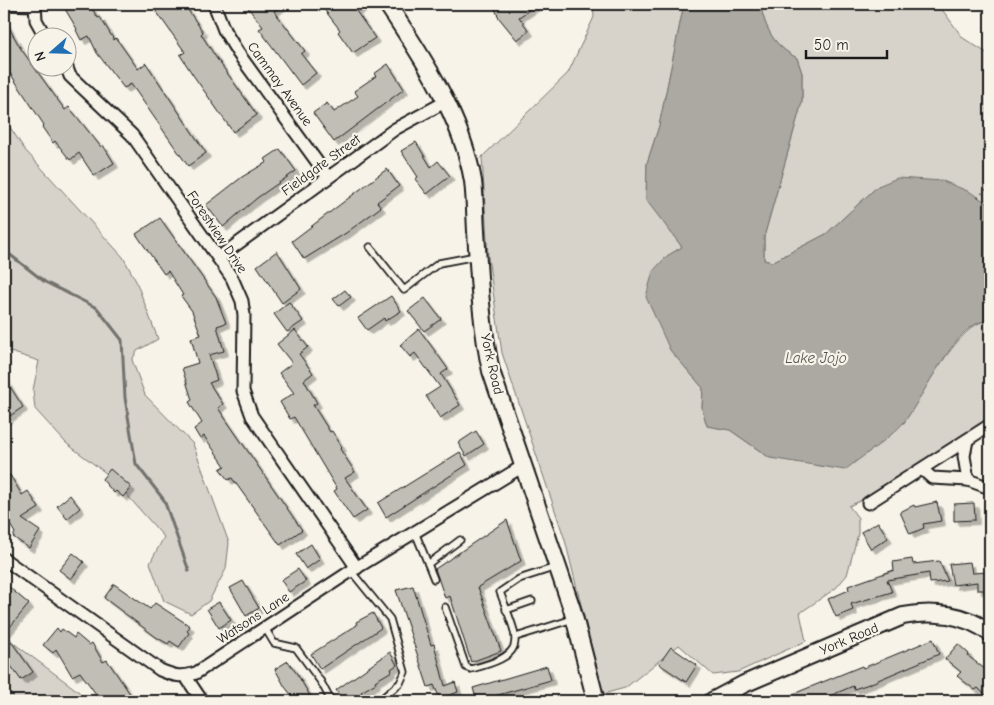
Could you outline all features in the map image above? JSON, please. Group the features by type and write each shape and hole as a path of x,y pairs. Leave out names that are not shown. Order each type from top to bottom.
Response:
{"street":[{"path":"4,4 34,4 36,20 40,28"},
{"name":"Cammay Avenue","path":"214,4 224,30 238,53 328,178"},
{"name":"York Road","path":"387,4 414,44 456,122 468,158 473,182 484,338 497,389 575,619 596,701"},
{"name":"Forestview Drive","path":"72,78 132,135 232,278 242,301 244,321 243,391 252,416 354,570"},
{"name":"Fieldgate Street","path":"218,258 395,129 445,102"},
{"path":"868,503 990,425"},
{"path":"967,440 964,456 968,480"},
{"name":"Watsons Lane","path":"186,677 196,673 354,570 523,466"},
{"path":"922,469 932,478 968,480 990,488"},
{"path":"4,559 153,665 175,676 186,677 202,701"},
{"name":"York Road","path":"712,701 744,684 904,616 922,613 948,614 980,625 990,633"}],"lane":[{"path":"370,247 404,290 439,263 478,255"},
{"path":"415,532 434,579"},
{"path":"428,564 460,540"},
{"path":"445,607 466,667 471,669 505,659 515,647 516,638 500,592 519,579 558,567"},
{"path":"354,570 390,619 405,672 400,683 379,701"},
{"path":"506,610 532,601"},
{"path":"516,638 575,619"},
{"path":"265,628 274,643 296,648 321,682 331,701"}],"path":[{"path":"978,197 990,186"}],"shaded area":[{"path":"593,4 684,4 659,126 647,163 646,199 682,247 667,256 670,350 703,388 702,409 707,426 730,430 770,458 904,423 954,345 979,323 990,321 990,428 910,478 849,506 858,518 858,534 847,575 836,588 800,613 806,641 738,672 713,675 679,645 625,688 603,694 565,540 502,353 488,257 482,157 568,73 594,17"},
{"path":"760,4 938,4 963,38 990,55 990,208 878,186 826,234 772,262 764,260 764,237 802,102 802,73 797,58 782,48 772,36 765,22"},
{"path":"4,118 25,150 123,257 136,281 158,339 137,351 132,360 145,395 193,444 229,543 226,569 209,601 191,614 164,601 150,563 164,537 111,477 66,443 35,409 33,390 39,361 4,350"},
{"path":"4,636 78,691 85,701 4,701"}],"water":[{"name":"Lake Jojo","path":"684,4 760,4 765,22 772,36 782,48 797,58 802,73 802,102 764,237 764,260 772,262 826,234 878,186 897,178 943,181 970,192 990,205 990,321 978,323 966,331 942,361 912,411 899,428 845,470 770,458 730,430 707,426 702,409 703,388 670,350 646,297 653,271 667,256 682,247 646,200 647,163 659,126"}],"building":[{"path":"73,4 89,4 98,18 100,17 114,40 116,38 138,69 146,63 206,153 188,166 131,84 124,88 97,53 89,36 81,40 78,28 65,9"},
{"path":"168,4 184,4 203,32 201,34 215,56 257,115 233,132 180,55 185,52 156,11"},
{"path":"245,4 283,4 274,11 305,51 301,54 316,73 301,85 259,29 263,27"},
{"path":"320,4 366,4 356,11 375,38 353,53 338,32 340,30"},
{"path":"493,4 538,4 519,17 529,31 517,40 499,18"},
{"path":"4,19 28,59 28,78 42,78 65,110 69,107 101,147 103,145 114,163 94,176 79,153 70,160 55,141 53,143 42,127 44,125 4,64"},
{"path":"388,64 404,89 334,142 313,113 327,103 334,112 358,96 354,91 376,76 374,74"},
{"path":"416,142 431,167 438,161 450,176 427,194 415,179 418,177 401,151"},
{"path":"280,149 296,171 257,198 223,227 206,205 242,177 267,162 265,159"},
{"path":"387,169 399,186 377,202 381,207 346,233 304,259 292,241"},
{"path":"160,218 216,297 226,323 217,326 224,351 209,355 217,380 209,383 223,404 218,408 302,530 280,545 232,478 228,480 220,469 225,466 204,436 200,439 194,429 202,423 189,402 192,400 182,368 198,363 191,338 201,335 192,311 181,296 183,295 168,271 164,274 136,234"},
{"path":"277,251 301,289 282,303 257,266"},
{"path":"345,290 351,297 339,306 333,299"},
{"path":"391,296 401,311 385,321 384,318 367,330 358,318"},
{"path":"425,298 441,319 424,331 408,311"},
{"path":"289,302 303,321 287,332 274,314"},
{"path":"419,329 448,369 441,374 460,405 440,418 426,396 440,387 415,353 410,357 400,345"},
{"path":"295,330 308,347 299,354 313,373 304,380 317,403 313,405 330,432 332,431 342,447 340,449 355,472 345,478 367,510 353,519 334,491 337,489 294,417 290,419 280,402 294,393 279,373 292,363 277,344"},
{"path":"4,377 23,407 4,420"},
{"path":"476,431 484,444 466,456 458,443"},
{"path":"460,452 467,465 386,517 378,503"},
{"path":"110,469 131,487 123,497 116,491 114,493 102,479"},
{"path":"10,475 22,495 28,491 39,508 22,519 40,531 29,548 13,537 15,533 4,515 4,478"},
{"path":"70,495 80,508 67,519 57,506"},
{"path":"937,502 941,521 923,524 924,528 910,534 900,512 914,505 915,507"},
{"path":"974,503 975,520 954,521 954,504"},
{"path":"507,520 521,561 478,587 501,651 471,662 450,596 445,598 435,569"},
{"path":"878,522 888,538 871,549 861,532"},
{"path":"311,544 320,559 306,569 296,554"},
{"path":"73,553 84,562 71,579 59,570"},
{"path":"912,559 913,564 939,561 948,581 930,583 929,573 887,580 892,592 851,604 853,610 836,617 828,599 849,590 848,586 894,570 893,562"},
{"path":"970,562 972,573 990,572 990,590 977,590 977,582 953,585 949,564"},
{"path":"298,569 306,581 289,592 281,580"},
{"path":"243,581 259,608 246,616 230,588"},
{"path":"4,583 29,604 5,633 33,672 21,680 4,656"},
{"path":"114,584 150,609 155,603 190,626 187,631 189,633 179,647 170,641 168,644 156,637 104,598"},
{"path":"413,586 431,645 434,644 445,686 455,682 458,692 440,699 434,685 428,687 396,590"},
{"path":"219,602 231,620 219,628 207,609"},
{"path":"373,613 381,628 320,669 311,654 357,625 356,622"},
{"path":"57,628 60,632 62,629 74,638 76,634 89,645 92,643 103,662 107,660 135,701 101,701 80,672 72,676 56,649 53,653 43,645"},
{"path":"933,639 939,654 869,684 854,689 853,686 818,701 776,701 862,666 863,668"},
{"path":"958,644 969,654 968,656 990,673 990,699 978,688 975,690 957,676 961,672 945,659"},
{"path":"671,647 697,665 686,682 659,664"},
{"path":"390,652 397,665 391,669 392,671 375,681 376,683 361,692 362,694 350,701 343,701 336,690"},
{"path":"288,661 313,701 296,701 285,687 275,669"},
{"path":"547,666 551,680 477,701 473,688"}],"waterway":[{"path":"4,250 45,282 97,308 122,340 125,398 136,464 164,500 189,571"}]}
